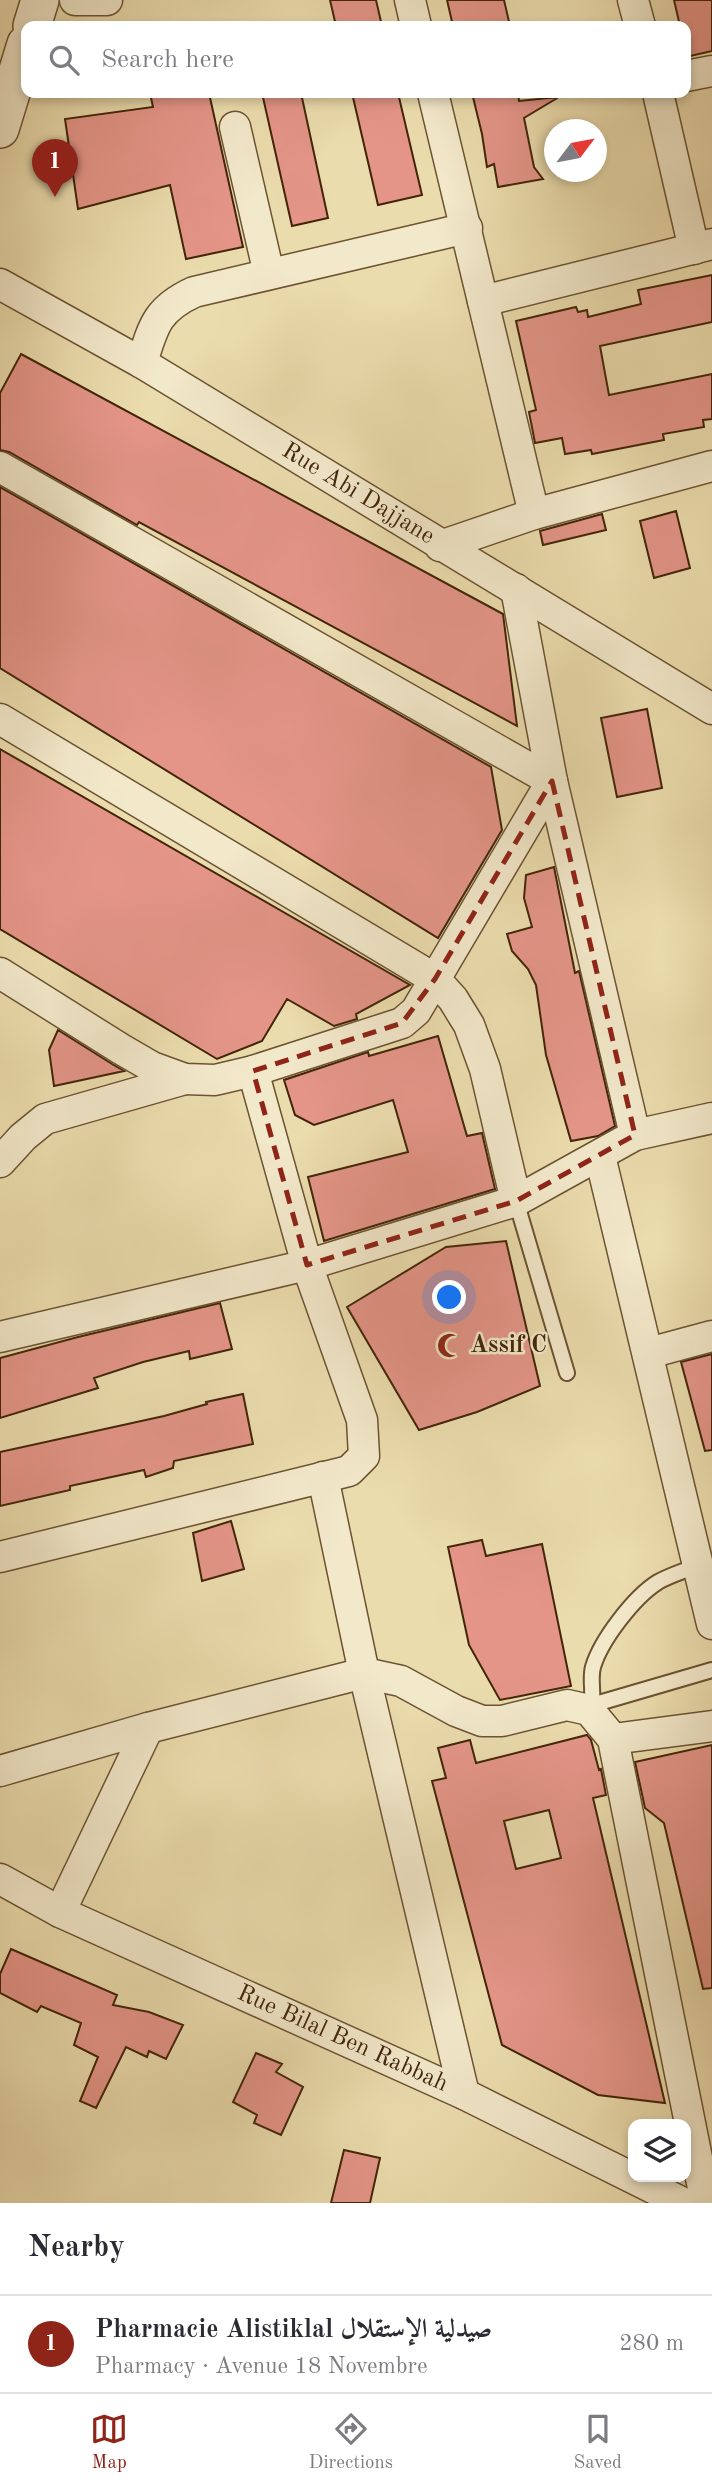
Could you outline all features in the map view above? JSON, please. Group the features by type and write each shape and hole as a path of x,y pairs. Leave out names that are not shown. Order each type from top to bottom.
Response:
{"street":[{"path":"34,21 40,0"},
{"path":"75,0 107,0"},
{"path":"410,0 415,21"},
{"path":"633,0 639,21"},
{"path":"0,130 21,61"},
{"path":"691,75 712,71"},
{"path":"433,98 467,228 534,514"},
{"path":"483,300 703,246 659,98"},
{"path":"235,127 269,274"},
{"path":"142,363 153,326 165,310 194,292 467,228"},
{"name":"Rue Abi Dajjane","path":"0,284 142,363 712,709"},
{"path":"440,546 534,514 712,466"},
{"path":"0,467 552,781"},
{"path":"516,589 552,781 635,1135"},
{"path":"0,719 148,810 435,979 453,999 469,1025 485,1069 516,1201"},
{"path":"0,1162 23,1136 45,1119 185,1079 215,1080 253,1072 402,1023 416,1011 552,781"},
{"path":"0,973 152,1067 185,1079"},
{"path":"0,1557 349,1471 364,1456 362,1420 307,1265 253,1072"},
{"path":"0,1337 307,1265 516,1201 635,1135 712,1118"},
{"path":"600,1156 712,1624"},
{"path":"649,1353 712,1336"},
{"path":"323,1477 365,1673 464,2094"},
{"path":"0,1771 148,1728 365,1673 401,1681 456,1711 482,1721 502,1721 567,1705 591,1707 613,1739 706,2203"},
{"path":"613,1739 712,1727"},
{"path":"60,1912 148,1728"},
{"name":"Rue Bilal Ben Rabbah","path":"0,1878 60,1912 464,2094 683,2203"}],"lane":[{"path":"516,1201 567,1373"},
{"path":"698,1565 657,1583 632,1605 608,1636 592,1668 591,1707 712,1670"}],"highlighted area":[{"path":"552,781 635,1135 516,1201 307,1265 253,1071 402,1023 435,979"}],"building":[{"path":"330,0 376,0 381,21 335,21"},
{"path":"447,0 504,0 509,21 452,21"},
{"path":"674,0 712,0 712,51 691,56 691,21 679,21"},
{"path":"151,98 210,98 243,247 186,259 170,185 78,209 65,119 153,107"},
{"path":"263,98 302,98 328,218 292,226"},
{"path":"353,98 399,98 422,195 378,205"},
{"path":"473,98 519,98 519,101 557,98 524,118 534,167 543,179 498,187 494,164 487,167"},
{"path":"712,275 712,322 600,346 609,395 712,374 712,419 703,420 704,427 663,434 664,440 592,454 591,450 565,454 562,438 535,443 529,412 536,410 516,321 576,307 578,312 587,310 588,317 641,304 638,290"},
{"path":"21,354 503,614 517,726 139,522 137,525 9,452 0,450 0,393"},
{"path":"0,487 491,767 502,830 438,938 0,668"},
{"path":"676,511 690,568 654,578 640,521"},
{"path":"602,514 606,530 543,545 540,531"},
{"path":"647,709 662,788 617,797 601,718"},
{"path":"0,749 410,985 356,1014 357,1019 334,1026 287,999 262,1041 217,1059 0,929"},
{"path":"554,867 575,973 579,971 615,1126 598,1136 571,1141 546,1055 536,985 528,969 512,951 507,934 532,927 524,898 526,875"},
{"path":"58,1030 124,1071 54,1086 49,1050"},
{"path":"438,1036 467,1136 482,1133 495,1189 324,1241 308,1177 408,1152 393,1100 314,1125 295,1115 284,1080 368,1052 369,1056"},
{"name":"Assif C","path":"506,1241 540,1386 477,1412 419,1430 347,1307 446,1247"},
{"path":"220,1303 232,1349 190,1359 189,1351 143,1362 94,1378 98,1388 0,1418 0,1358"},
{"path":"712,1354 712,1450 705,1451 681,1362"},
{"path":"243,1394 253,1444 174,1461 173,1468 146,1477 144,1470 70,1486 70,1490 0,1506 0,1452 164,1416 207,1404 206,1402"},
{"path":"231,1521 244,1569 202,1581 193,1533"},
{"path":"482,1540 486,1556 542,1544 571,1686 500,1700 469,1645 448,1547"},
{"path":"587,1735 591,1740 606,1795 593,1798 665,2103 598,2095 502,2045 432,1781 446,1778 438,1748 470,1740 476,1763","holes":["549,1810 561,1858 516,1869 504,1821"]},
{"path":"712,1745 712,1988 703,1989 664,1823 645,1808 635,1762"},
{"path":"11,1949 117,1995 113,2005 149,2012 183,2025 166,2059 149,2051 147,2057 126,2047 96,2108 80,2101 98,2057 74,2045 81,2023 41,2006 37,2012 0,1993 0,1974"},
{"path":"256,2053 282,2064 276,2072 303,2087 281,2135 254,2123 257,2115 233,2102"},
{"path":"344,2150 380,2158 370,2203 331,2203"}],"place":[{"name":"Pharmacie Alistiklal صيدلية الإستقلال","path":"55,197"},
{"name":"Assif C","path":"450,1346"}]}
